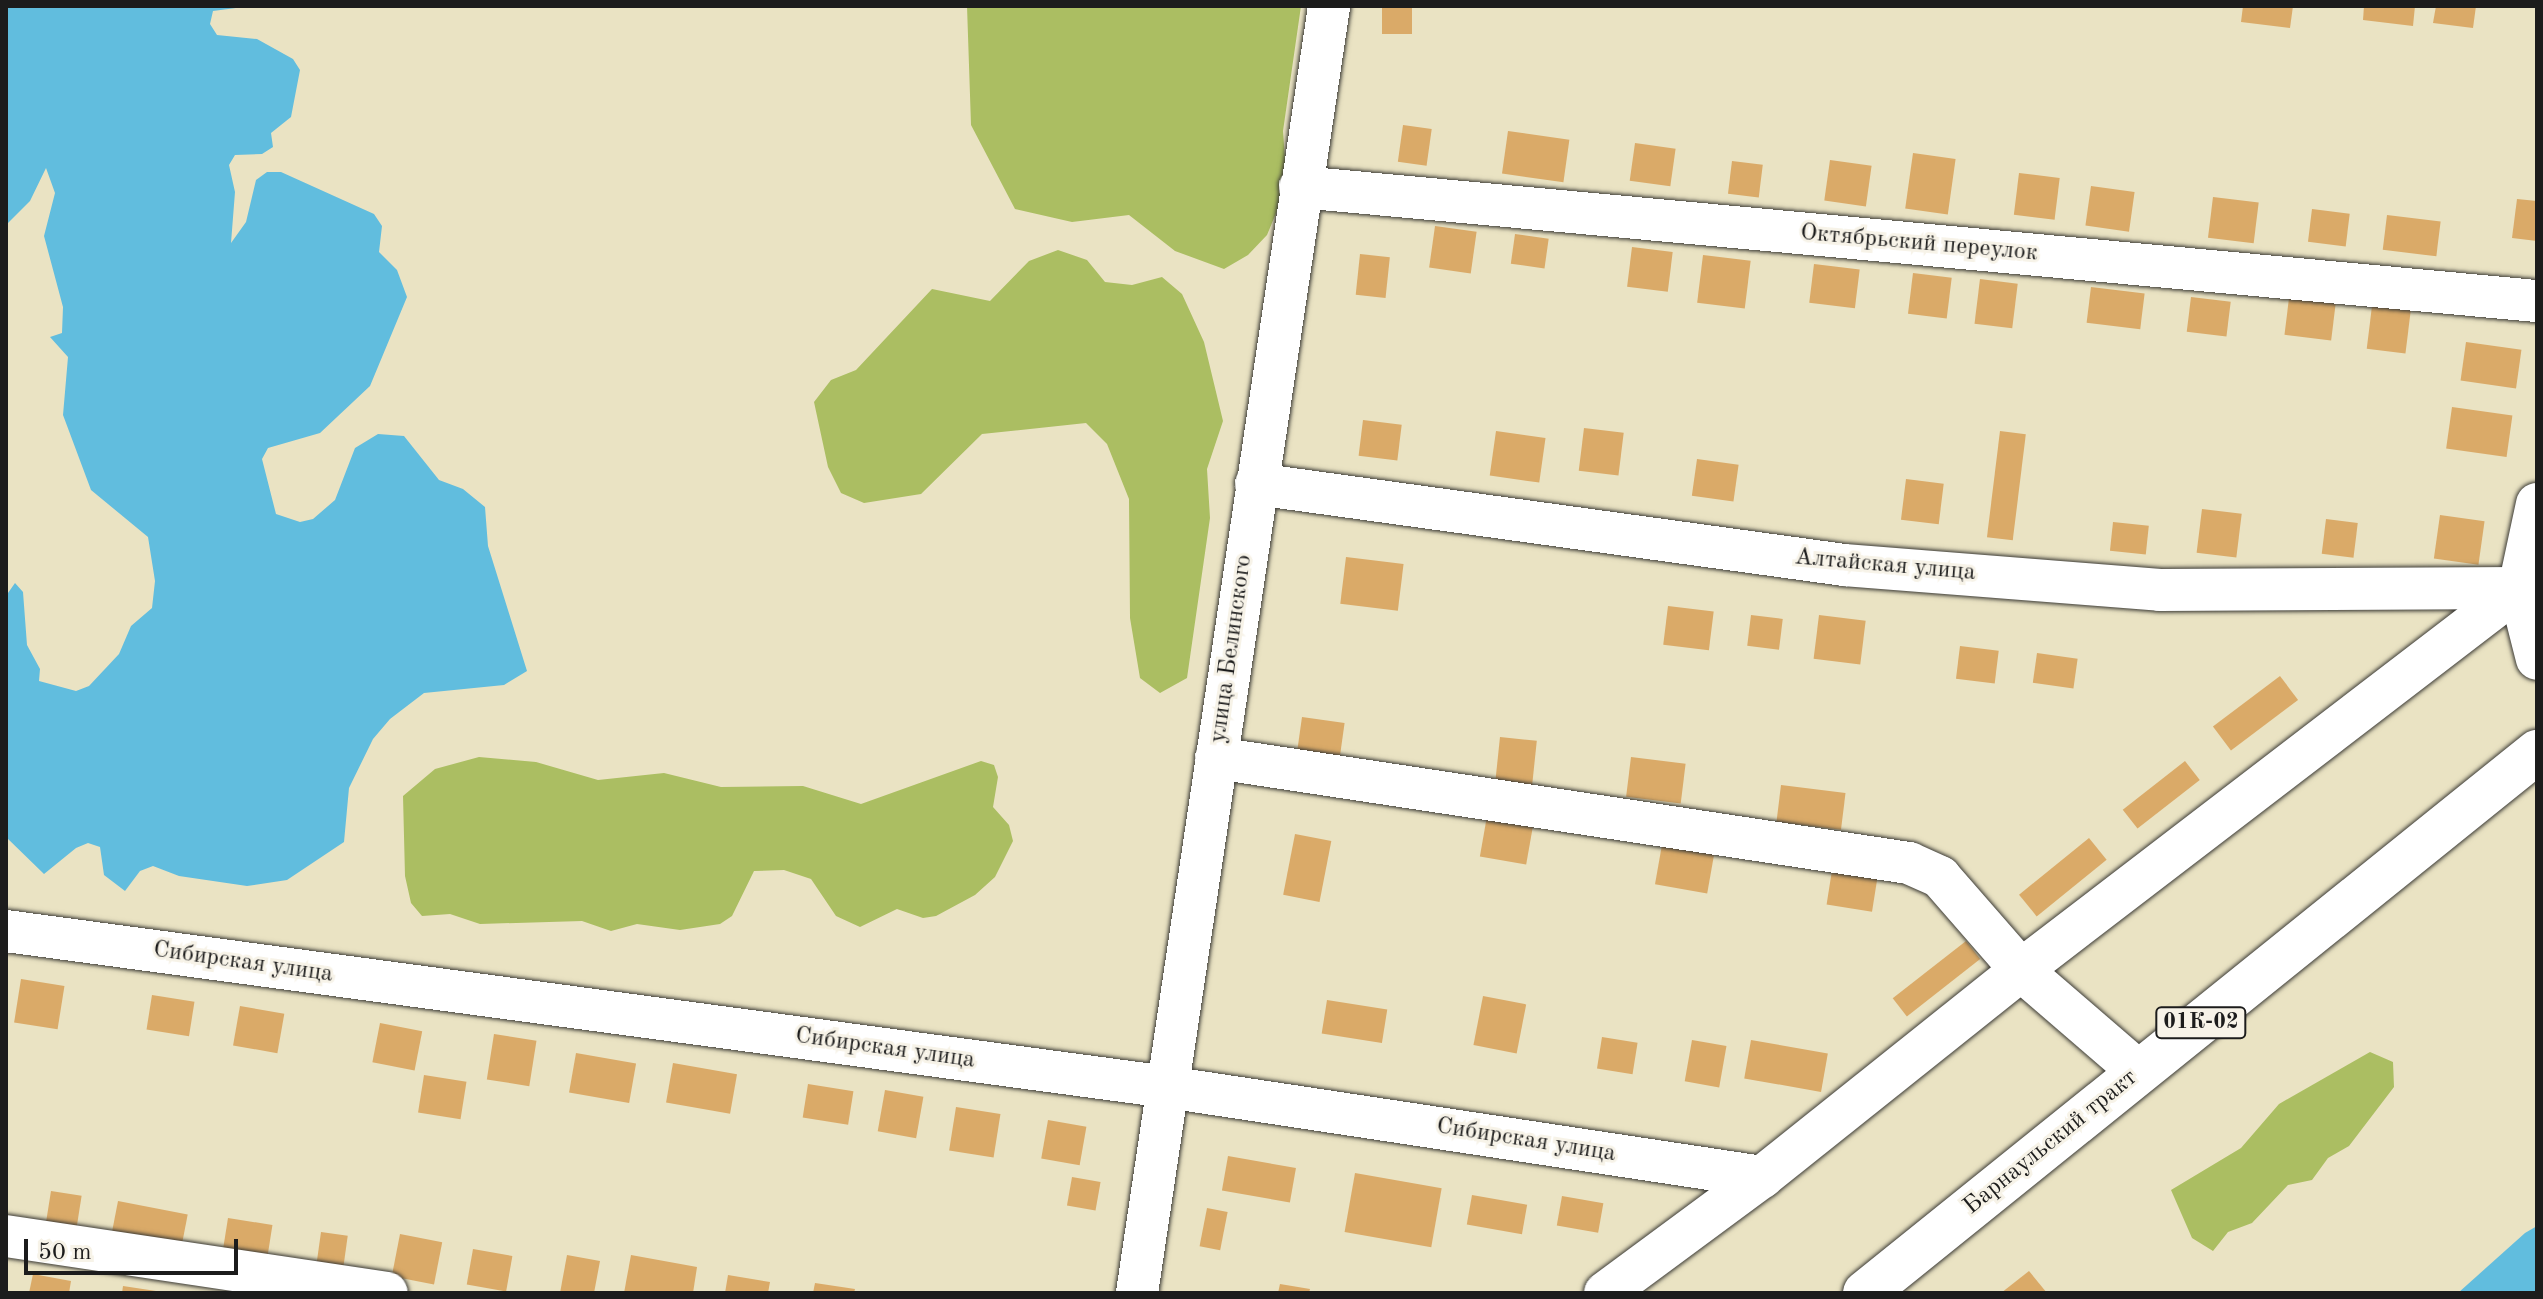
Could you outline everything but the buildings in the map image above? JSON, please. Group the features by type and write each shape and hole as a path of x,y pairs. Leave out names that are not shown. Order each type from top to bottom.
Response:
{"main road":[{"name":"Барнаульский тракт","path":"1865,1293 2537,752"}],"street":[{"name":"улица Белинского","path":"1137,1293 1329,6"},
{"name":"Октябрьский переулок","path":"1300,187 2537,301"},
{"name":"Алтайская улица","path":"1256,484 1859,566 2160,590 2528,582"},
{"path":"2537,504 2528,582 2537,659"},
{"path":"1605,1293 1762,1177 2021,970 2528,582"},
{"path":"1216,758 1909,863 1940,877 2021,970 2139,1072"},
{"name":"Сибирская улица","path":"6,931 1167,1087 1762,1177"},
{"path":"6,1236 387,1293"}],"green space":[{"path":"967,6 1301,6 1283,131 1287,187 1267,235 1248,255 1224,269 1175,251 1129,215 1072,222 1015,209 971,125"},
{"path":"1058,250 1087,260 1105,282 1132,285 1162,277 1182,294 1204,342 1223,421 1207,469 1210,518 1187,678 1160,693 1140,678 1130,618 1129,499 1107,444 1086,423 982,434 921,494 864,503 841,493 828,467 814,402 831,380 856,370 932,289 990,301 1029,261"},
{"path":"479,757 536,762 598,780 664,773 721,787 803,786 861,804 981,761 994,765 998,777 993,807 1009,825 1013,841 995,877 975,895 936,916 923,918 897,909 860,927 836,916 811,879 784,870 754,871 732,916 720,924 680,930 637,924 611,931 582,921 480,924 450,914 422,916 411,903 405,876 403,796 435,769"},
{"path":"2370,1052 2393,1062 2394,1087 2349,1146 2328,1158 2312,1180 2288,1185 2252,1223 2228,1232 2213,1251 2192,1238 2171,1190 2241,1148 2279,1104"}],"water":[{"path":"6,6 251,6 213,11 210,24 217,35 257,39 293,59 300,70 291,117 271,133 273,147 262,154 235,155 229,165 235,192 231,243 246,222 256,180 267,172 281,172 374,214 382,226 379,252 397,270 407,297 370,386 320,433 268,448 262,459 276,514 300,522 313,519 335,500 355,448 378,434 404,436 439,480 463,489 485,507 488,546 527,671 504,685 424,693 390,719 373,739 349,788 344,842 287,880 247,886 179,876 153,866 140,871 125,891 104,875 100,847 88,843 76,848 44,874 6,837 8,593 15,583 23,592 27,645 40,669 39,681 76,691 89,686 119,654 131,626 152,608 155,581 148,537 91,490 63,415 68,357 50,337 62,333 63,307 44,236 55,193 46,168 30,201 6,225"},
{"path":"2537,1226 2537,1293 2458,1293 2525,1233"}]}
